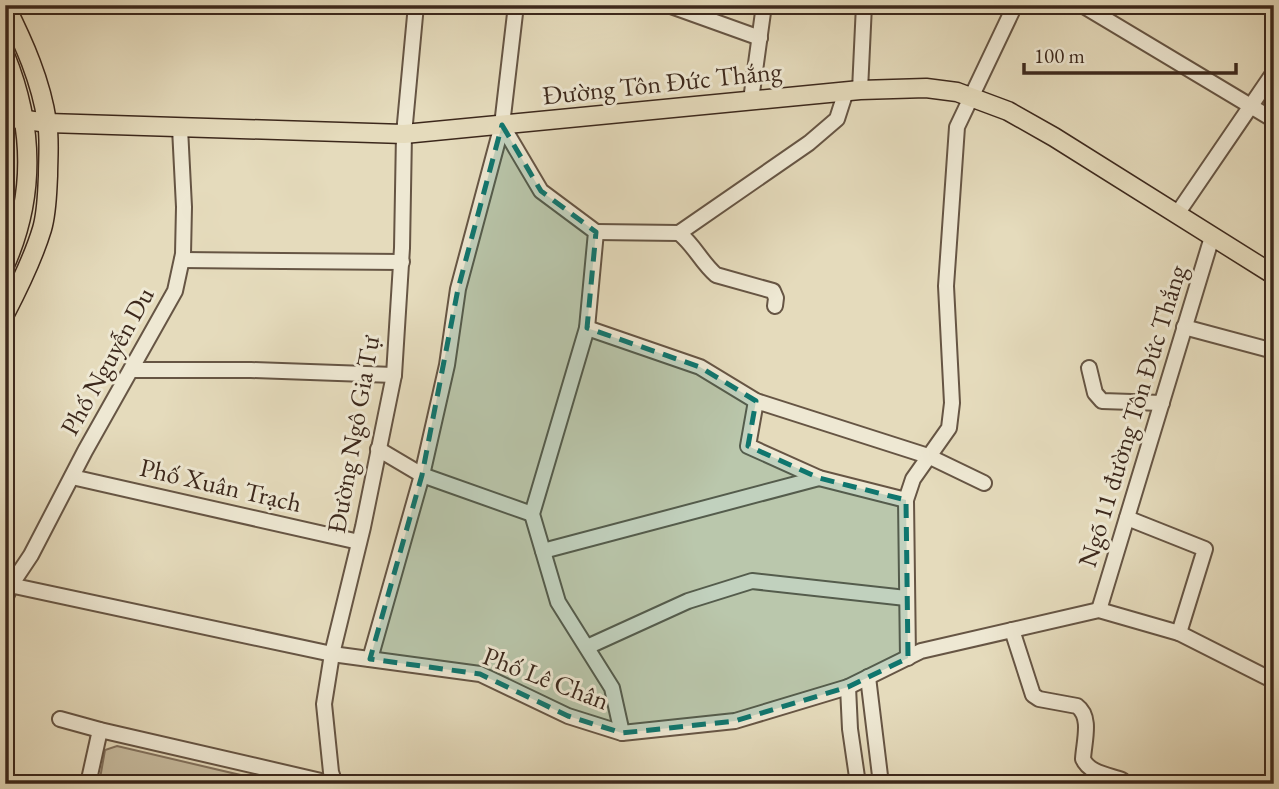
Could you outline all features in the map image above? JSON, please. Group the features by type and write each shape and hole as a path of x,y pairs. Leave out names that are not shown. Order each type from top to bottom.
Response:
{"main road":[{"path":"5,5 31,63 48,123 46,213 31,260 5,314"},
{"path":"5,55 25,120 28,169 22,221 5,265"},
{"name":"Đường Tôn Đức Thắng","path":"5,117 48,123 404,134 853,91 926,88 957,92 1007,111 1054,137 1274,275"}],"street":[{"name":"Đường Ngô Gia Tự","path":"334,784 324,704 332,654 394,375 402,262 404,134 416,5"},
{"path":"370,659 422,475 447,365 458,289 502,125 516,5"},
{"path":"668,5 760,38"},
{"path":"751,100 764,5"},
{"path":"502,125 541,191 596,232 679,233 818,135 837,118 853,91 864,5"},
{"path":"908,658 906,500 913,480 949,428 952,403 946,286 957,127 1015,5"},
{"path":"1082,5 1274,120"},
{"path":"1177,214 1274,72"},
{"name":"Phố Nguyễn Du","path":"5,599 8,584 31,555 175,291 182,260 184,207 180,128"},
{"path":"596,232 587,328 532,514 558,602 612,688 622,733"},
{"path":"679,233 692,244 716,275 773,291 775,306"},
{"name":"Ngõ 11 đường Tôn Đức Thắng","path":"1099,610 1212,237"},
{"path":"182,260 402,262"},
{"path":"1184,327 1274,351"},
{"path":"587,328 700,367 757,401 928,456 984,483"},
{"path":"1089,368 1095,393 1102,401 1162,403"},
{"path":"131,370 251,370 394,375"},
{"path":"757,401 748,446 819,478 906,500"},
{"path":"378,449 422,475 532,514"},
{"name":"Phố Xuân Trạch","path":"72,477 359,542"},
{"path":"543,551 819,478"},
{"path":"1127,518 1205,549 1180,633"},
{"path":"587,647 688,601 752,581 906,598"},
{"name":"Phố Lê Chân","path":"8,584 332,654 480,674 568,716 622,733 735,722 848,687 921,651 1099,610"},
{"path":"1099,610 1180,633 1274,681"},
{"path":"1012,630 1033,695 1039,699 1081,709 1086,719 1083,759 1085,764 1122,780"},
{"path":"868,677 881,784"},
{"path":"848,687 850,729 858,784"},
{"path":"60,719 334,784"},
{"path":"88,784 100,730"}],"highlighted area":[{"path":"502,125 541,191 596,232 587,328 700,367 756,401 748,446 819,478 906,500 908,658 848,687 735,721 622,733 568,716 480,674 370,659 422,475 458,289"}],"shaded area":[{"path":"117,746 279,784 99,784 105,750"}]}
